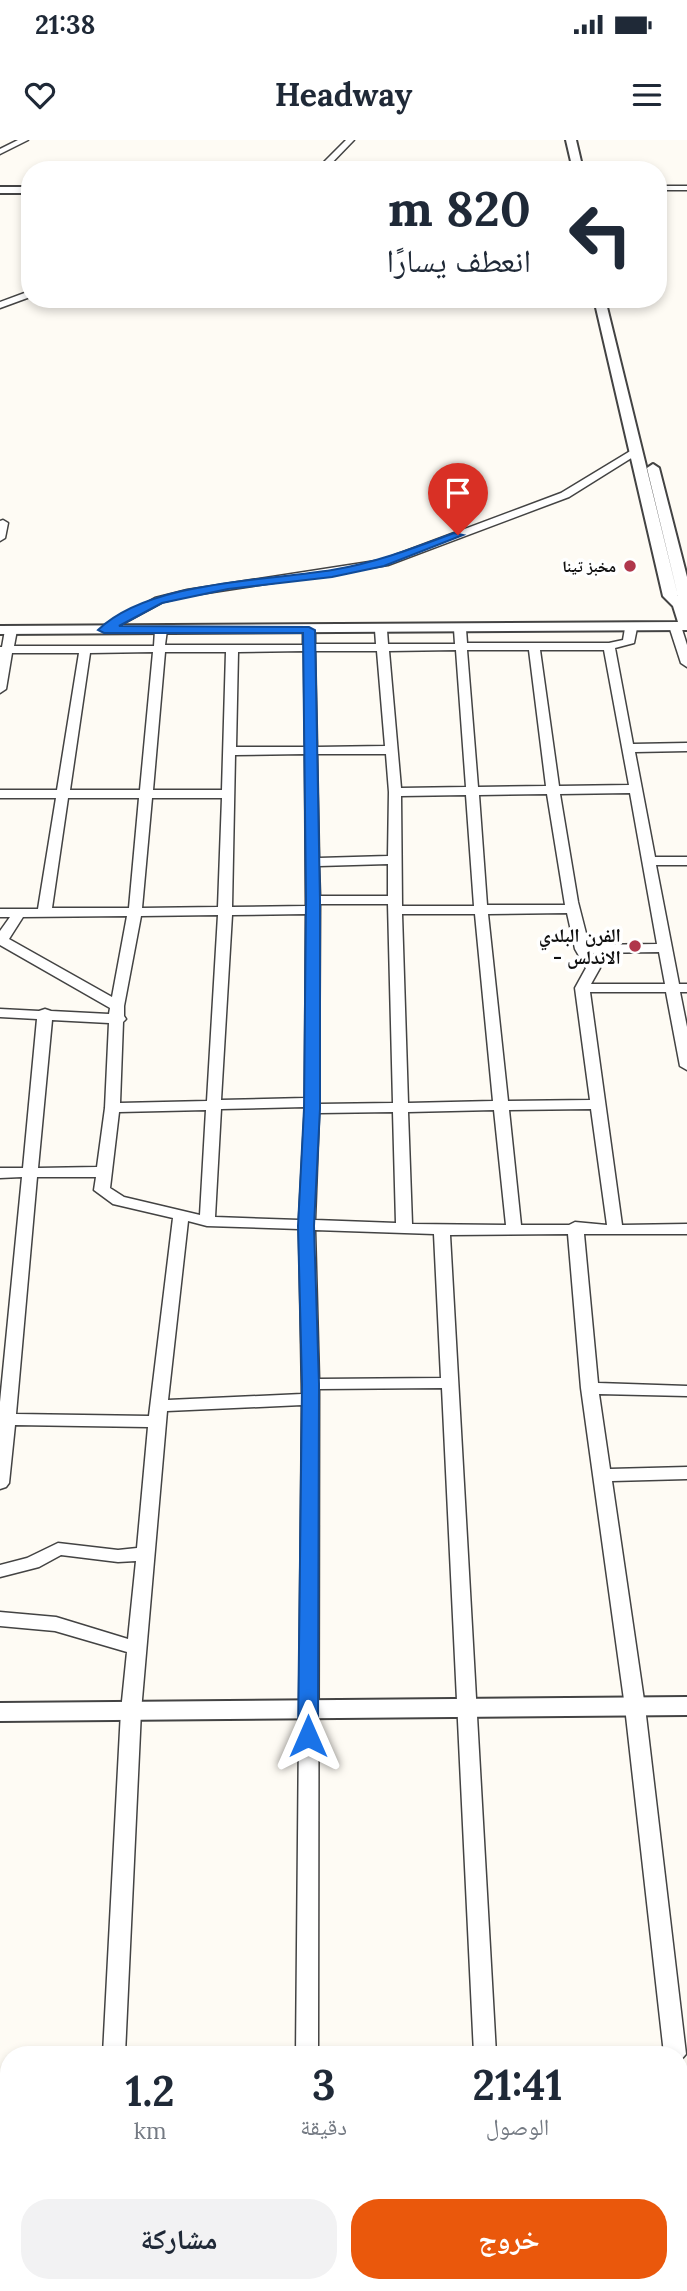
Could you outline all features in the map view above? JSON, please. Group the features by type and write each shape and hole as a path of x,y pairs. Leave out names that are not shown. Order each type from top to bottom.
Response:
{"street":[{"path":"0,152 24,140"},
{"path":"329,161 350,140"},
{"path":"561,140 566,161"},
{"path":"571,140 576,161"},
{"path":"667,188 687,188"},
{"path":"0,190 21,190"},
{"path":"0,295 15,299"},
{"path":"0,305 21,297"},
{"path":"600,308 670,596 678,605 687,663"},
{"path":"612,308 685,596 678,605"},
{"path":"104,630 159,600 187,593 384,563 565,495 636,452"},
{"path":"0,538 3,523"},
{"path":"0,689 6,630 380,630 682,626"},
{"path":"3,650 608,646 628,643 631,628"},
{"path":"460,629 481,910 514,1229"},
{"path":"161,630 135,912 118,1012 112,1108 102,1190 106,1195 181,1217 207,1221 442,1230 575,1227 687,1229"},
{"path":"307,2046 310,1391 306,1226 311,1106 312,905 309,630"},
{"path":"380,630 395,792 404,1228"},
{"path":"534,646 553,791 573,909 582,949 593,968 582,988 615,1228"},
{"path":"608,646 651,861 664,948 680,988 687,1066"},
{"path":"44,914 85,650"},
{"path":"207,1221 225,912 232,650"},
{"path":"627,748 687,747"},
{"path":"231,751 390,750"},
{"path":"395,792 635,789"},
{"path":"0,794 228,794"},
{"path":"311,862 396,860"},
{"path":"651,861 687,861"},
{"path":"0,913 225,912 312,905 396,905 481,910 573,909"},
{"path":"19,913 1,941 118,1012"},
{"path":"582,949 664,948"},
{"path":"582,988 680,988"},
{"path":"0,1013 118,1012"},
{"path":"0,1483 3,1420 45,1013"},
{"path":"112,1108 402,1108 599,1104"},
{"path":"0,1173 105,1172"},
{"path":"114,2046 131,1711 158,1414 181,1217"},
{"path":"575,1227 590,1388 635,1707 674,2046"},
{"path":"442,1230 485,2046"},
{"path":"3,1420 158,1414 310,1391 448,1383"},
{"path":"590,1388 687,1391"},
{"path":"602,1475 687,1473"},
{"path":"0,1571 33,1563 58,1549 118,1556 145,1554"},
{"path":"0,1619 57,1624 138,1649"},
{"path":"0,1712 687,1706"}],"place":[{"name":"مخبز تينا","path":"630,566"},
{"name":"الفرن البلدي - الاندلس","path":"635,946"}],"route":[{"path":"308,1736 311,1384 306,1226 312,1109 313,900 309,630 104,630 159,600 228,586 332,573 384,563 458,535"}]}
